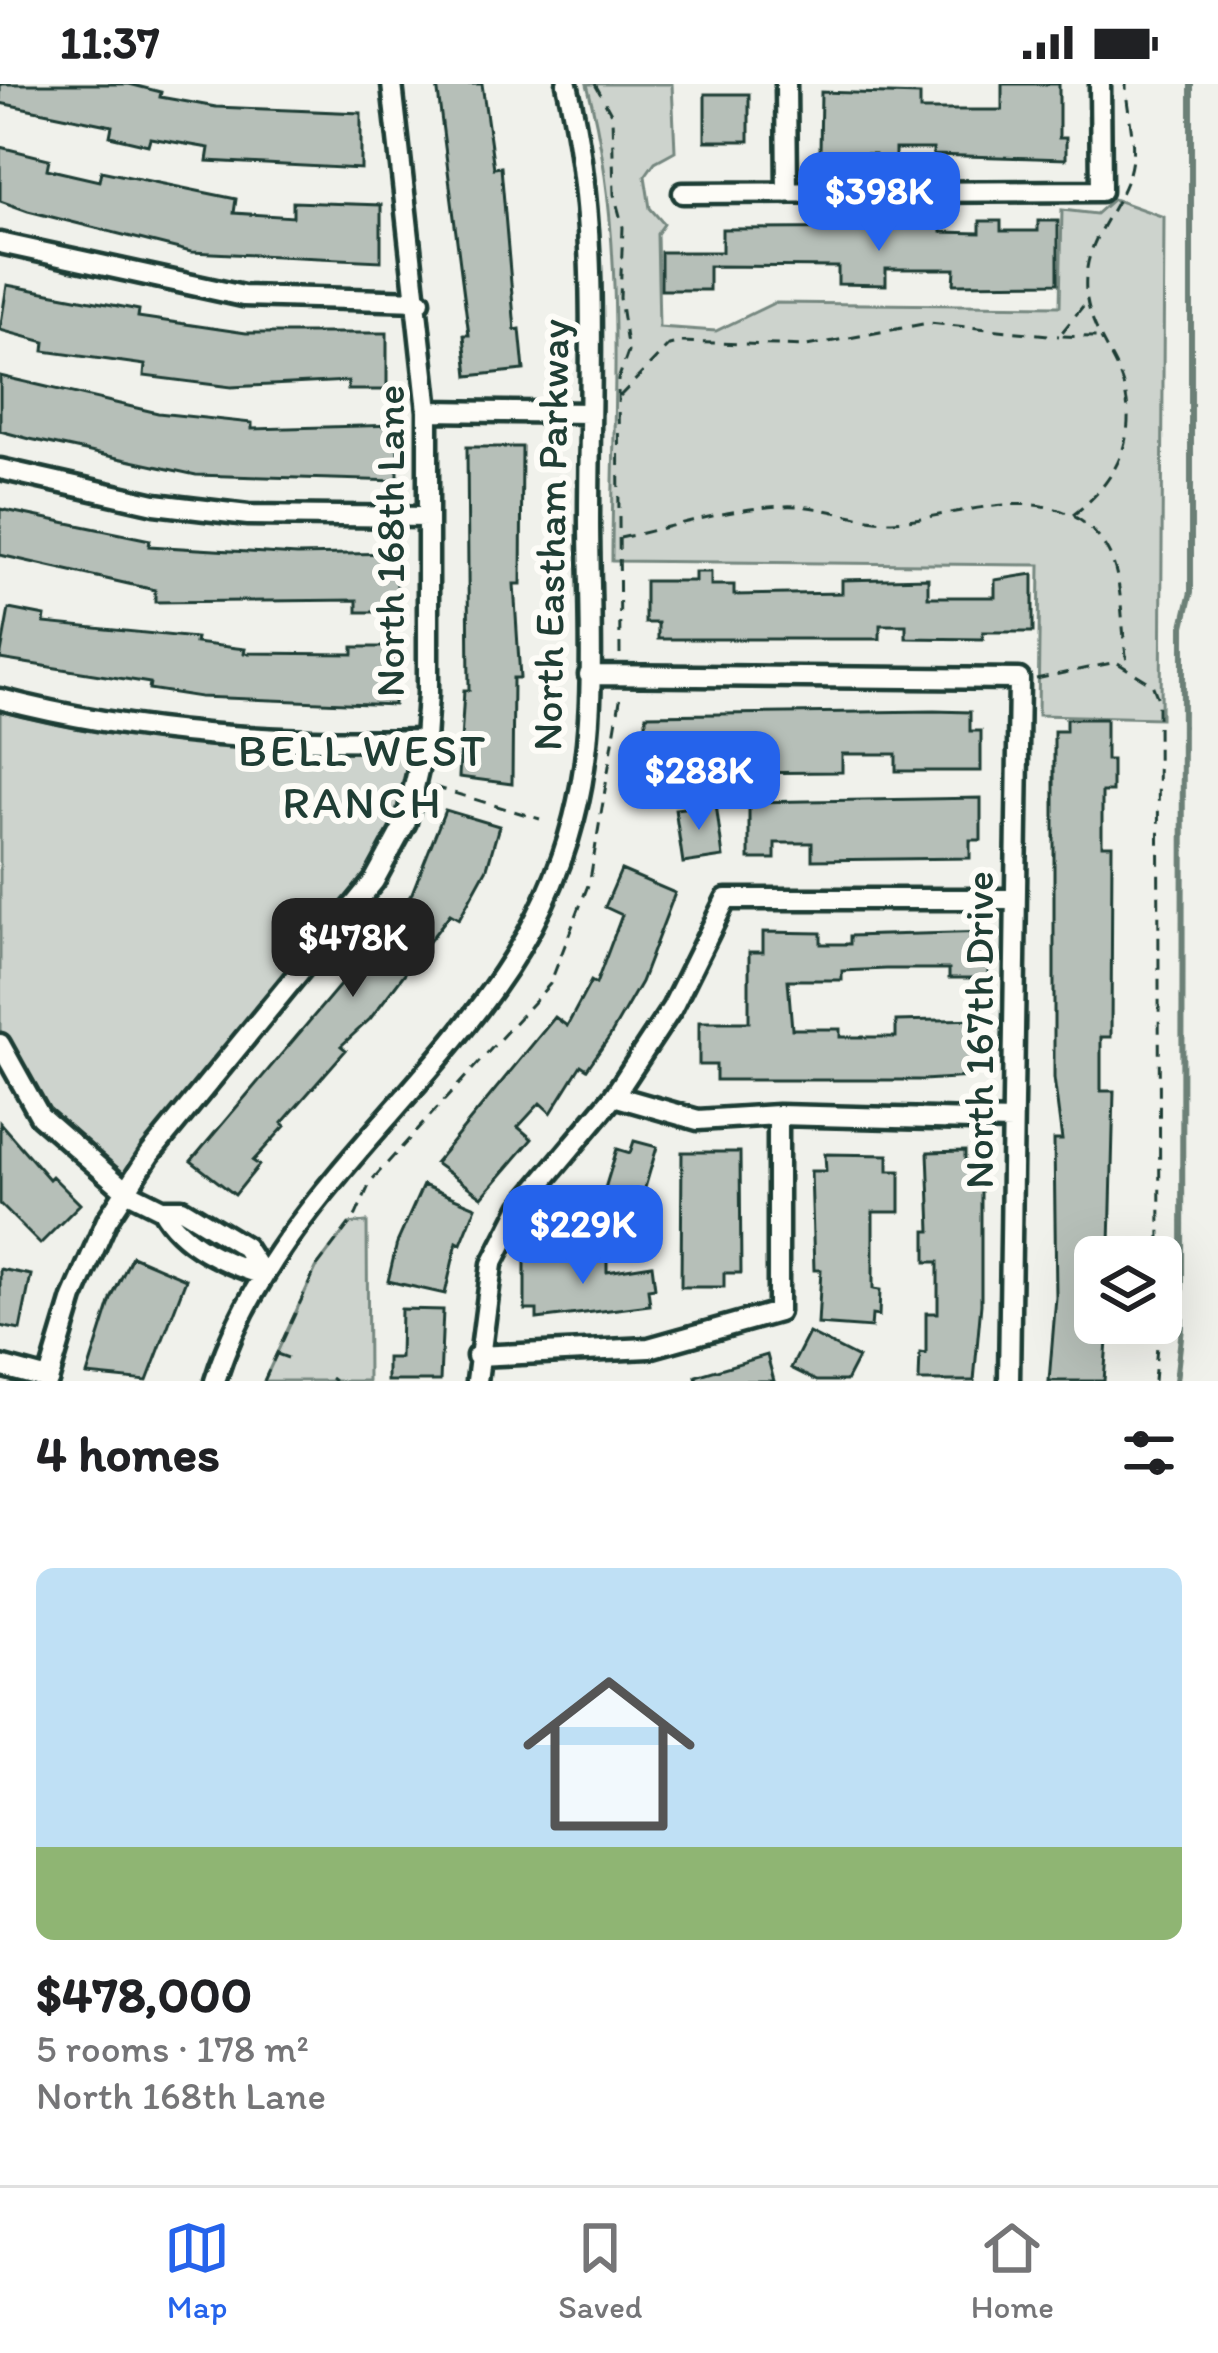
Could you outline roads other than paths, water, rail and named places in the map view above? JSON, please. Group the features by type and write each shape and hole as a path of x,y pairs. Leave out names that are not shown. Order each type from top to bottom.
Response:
{"street":[{"name":"North 168th Lane","path":"48,1380 73,1298 126,1191 205,1085 374,881 406,822 424,740 428,411 420,301 392,84"},
{"name":"North Eastham Parkway","path":"214,1381 263,1275 290,1235 464,1027 531,929 574,817 589,675 590,237 581,152 567,84"},
{"path":"787,84 787,193"},
{"path":"683,193 1101,191 1100,84"},
{"path":"0,243 243,296 420,301"},
{"path":"428,411 589,413"},
{"path":"0,469 155,504 248,515 428,518"},
{"name":"North 167th Drive","path":"589,675 1018,679 1009,1381"},
{"path":"0,699 142,730 265,741 424,740"},
{"path":"477,1381 492,1264 520,1208 614,1096 672,1008 726,899 1014,899"},
{"path":"0,1043 40,1116 126,1191 162,1209 174,1230 232,1265 263,1275"},
{"path":"614,1096 698,1120 778,1115 1012,1120"},
{"path":"477,1356 649,1348 778,1312 778,1115"},
{"path":"0,1366 48,1380"}],"waterway":[{"path":"1176,1381 1182,1328 1183,626 1191,592 1191,84"}],"district":[{"name":"BELL WEST RANCH","path":"363,776"}]}
